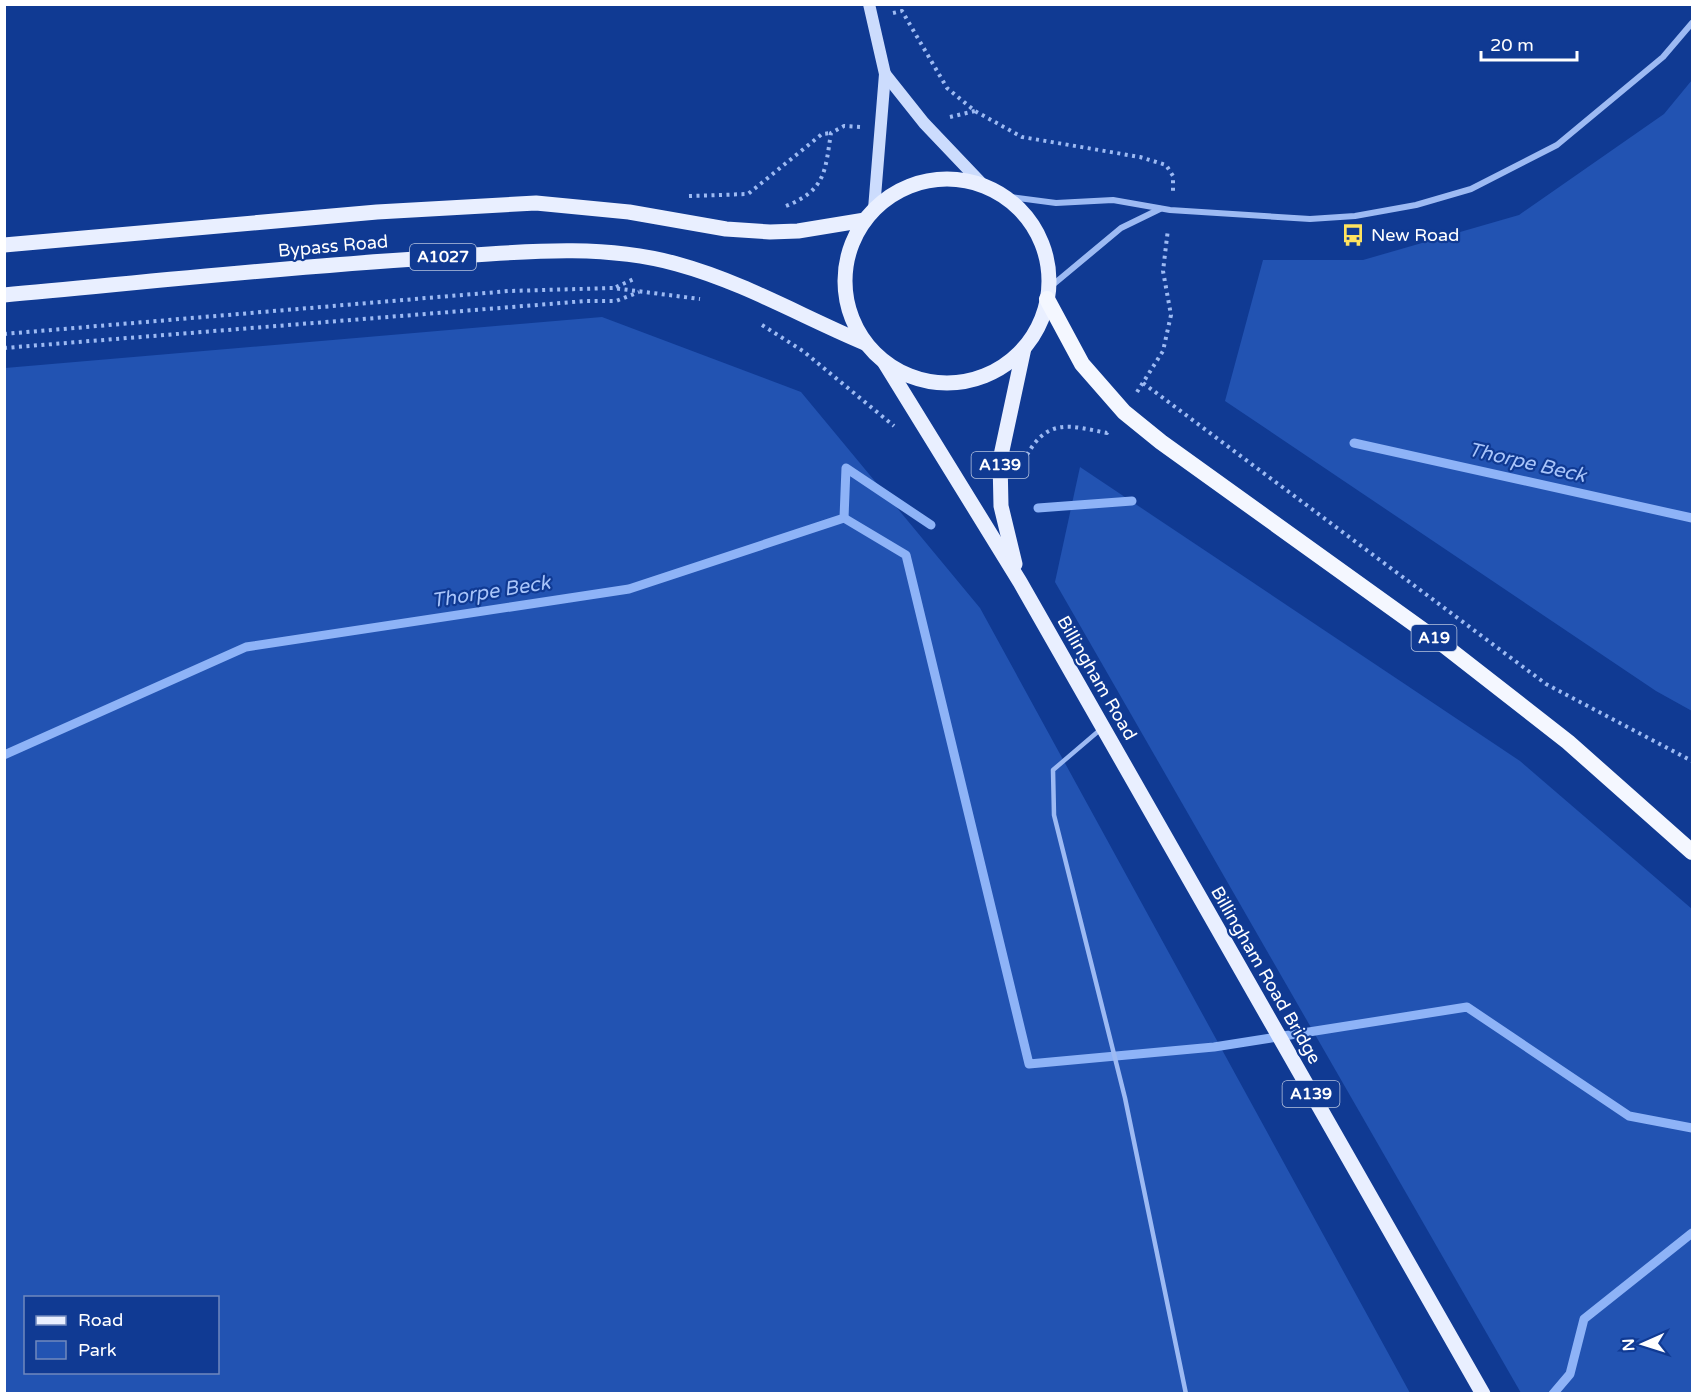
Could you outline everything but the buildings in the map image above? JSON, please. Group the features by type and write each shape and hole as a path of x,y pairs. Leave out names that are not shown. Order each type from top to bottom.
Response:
{"highway":[{"name":"A19","path":"1048,294 1082,364 1124,412 1161,442 1445,646 1568,742 1692,852"}],"main road":[{"path":"869,4 885,74 869,215"},
{"path":"885,74 924,123 983,185"},
{"path":"954,179 983,185 1003,196 1023,213 1038,236 1047,262 1048,294 1039,325 1024,348 1001,368 973,380 942,383 912,378 885,363 865,343 850,314 844,282 849,249 869,215 897,191 925,181 954,179"},
{"name":"Bypass Road","path":"4,246 377,212 536,203 684,220 726,229 779,232 798,231 869,215"},
{"name":"Bypass Road","path":"4,296 378,261 539,251 622,253 676,264 724,279 865,343"},
{"name":"A139","path":"1020,582 1001,506 1000,460 1024,348"},
{"name":"A139","path":"885,363 1020,582"},
{"name":"Billingham Road","path":"1020,582 1140,795"},
{"name":"Billingham Road Bridge","path":"1140,795 1483,1394"}],"street":[{"path":"1003,196 1056,203 1113,200 1170,210 1310,219 1354,216 1416,205 1471,189 1557,145 1663,57 1692,23"},
{"path":"1048,294 1120,228 1160,209"}],"lane":[{"path":"1103,727 1053,770 1054,815 1125,1098 1186,1394"}],"path":[{"path":"872,18 902,11 947,88 975,111 1022,137 1140,157 1166,165 1173,176 1163,271 1171,315 1163,351 1107,434 1073,426 1059,426 1046,431 1033,445 1024,462 1000,460"},
{"path":"684,220 687,196 748,194 822,134 831,133"},
{"path":"775,210 804,199 818,188 826,168"},
{"path":"669,294 676,264"},
{"path":"4,334 509,291 613,288 704,299"},
{"path":"4,348 309,321 586,301 616,301 642,291"},
{"path":"759,322 803,351 901,433"},
{"path":"1143,383 1546,684 1692,762"}],"green space":[{"path":"1692,80 1692,711 1656,691 1225,401 1263,260 1363,260 1519,215 1664,114"},
{"path":"602,317 801,392 980,608 1410,1393 5,1394 5,368"},
{"path":"1080,467 1520,761 1692,909 1692,1393 1521,1393 1055,582"}],"waterway":[{"name":"Thorpe Beck","path":"1354,443 1692,518"},
{"name":"Thorpe Beck","path":"4,755 246,647 629,589 844,518 846,468 931,525"},
{"name":"Thorpe Beck","path":"1038,508 1132,501"},
{"path":"844,518 906,555 1029,1064 1214,1047 1467,1007 1629,1116 1692,1128"},
{"path":"1553,1394 1570,1374 1584,1319 1692,1233"}],"place":[{"name":"New Road","path":"1353,235"}]}
